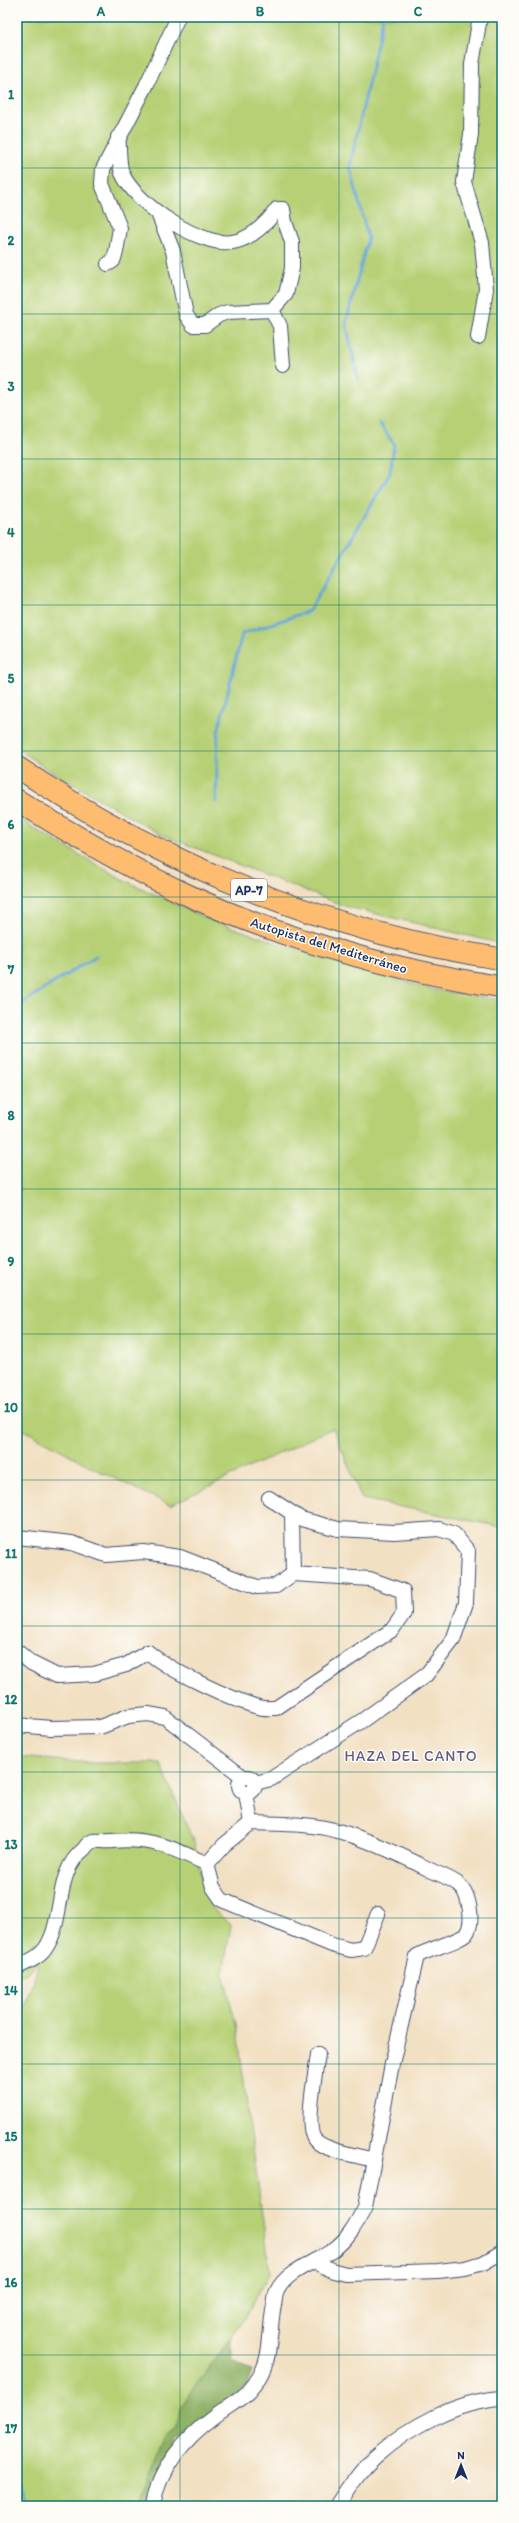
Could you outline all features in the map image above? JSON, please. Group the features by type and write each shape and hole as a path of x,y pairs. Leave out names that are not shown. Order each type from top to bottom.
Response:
{"highway":[{"name":"Autopista del Mediterráneo","path":"17,767 96,818 153,848 261,894 380,934 502,959"},
{"name":"Autopista del Mediterráneo","path":"17,800 80,839 133,868 244,919 298,938 364,958 440,976 502,987"}],"street":[{"path":"108,264 113,261 116,252 120,228 102,184 103,169 118,136 146,86 178,17"},
{"path":"478,337 486,289 482,243 464,182 471,134 472,64 480,17"},
{"path":"118,136 122,174 159,216 167,236 182,285 186,315 192,325 205,325 218,315 233,311 272,310 286,294 292,268 292,242 285,222 283,209 277,209 248,236 230,243 195,236 159,216"},
{"path":"167,236 171,239 178,237 181,233 179,226"},
{"path":"272,310 280,326 283,366"},
{"path":"248,1784 271,1778 363,1720 426,1674 453,1640 466,1603 468,1550 454,1534 439,1529 394,1532 338,1529 301,1519 268,1498"},
{"path":"292,1514 294,1574"},
{"path":"17,1537 72,1543 106,1555 143,1552 180,1557 257,1587 276,1586 294,1574 370,1580 403,1591 404,1613 392,1630 276,1708 259,1708 229,1695 158,1662 148,1652 126,1665 94,1674 57,1676 31,1663 17,1651"},
{"path":"17,1725 51,1728 100,1728 128,1716 148,1714 165,1717 248,1784 251,1823"},
{"path":"153,2506 170,2462 183,2444 201,2426 249,2391 257,2378 269,2356 272,2313 277,2290 290,2276 334,2249 355,2227 364,2206 392,2064 418,1956 429,1949 461,1939 468,1933 468,1896 458,1884 398,1853 338,1831 306,1824 251,1823 224,1845 207,1864"},
{"path":"17,1967 33,1959 45,1949 56,1920 63,1881 71,1863 78,1853 92,1842 134,1840 155,1842 207,1864"},
{"path":"207,1864 213,1887 222,1900 332,1945 351,1950 364,1948 378,1914"},
{"path":"318,2054 311,2133 316,2141 330,2148 374,2160"},
{"path":"314,2261 331,2270 346,2274 438,2271 465,2268 483,2263 502,2252"},
{"path":"337,2506 375,2456 405,2434 446,2412 482,2401 502,2398"}],"green space":[{"path":"17,17 502,17 502,944 344,906 160,834 42,766 17,748"},
{"path":"17,815 35,829 120,878 205,918 330,961 435,990 502,1000 502,1527 362,1499 333,1428 170,1505 99,1471 17,1426"},
{"path":"17,1757 93,1763 160,1763 195,1845 202,1881 214,1910 231,1925 223,1974 236,2024 270,2272 244,2319 181,2407 177,2429 165,2437 138,2506 17,2506 17,2031 39,1963 25,1974 17,1975"},
{"path":"230,2338 233,2362 252,2370 247,2386 174,2442 147,2506 138,2506 165,2437 177,2429 180,2408"}],"waterway":[{"path":"358,380 346,323 368,238 350,166 383,17"},
{"path":"216,802 218,732 242,634 309,611 390,473 394,444 379,423"},
{"path":"17,1006 96,956"},
{"path":"17,2478 29,2506"}],"district":[{"name":"HAZA DEL CANTO","path":"411,1756"}]}
